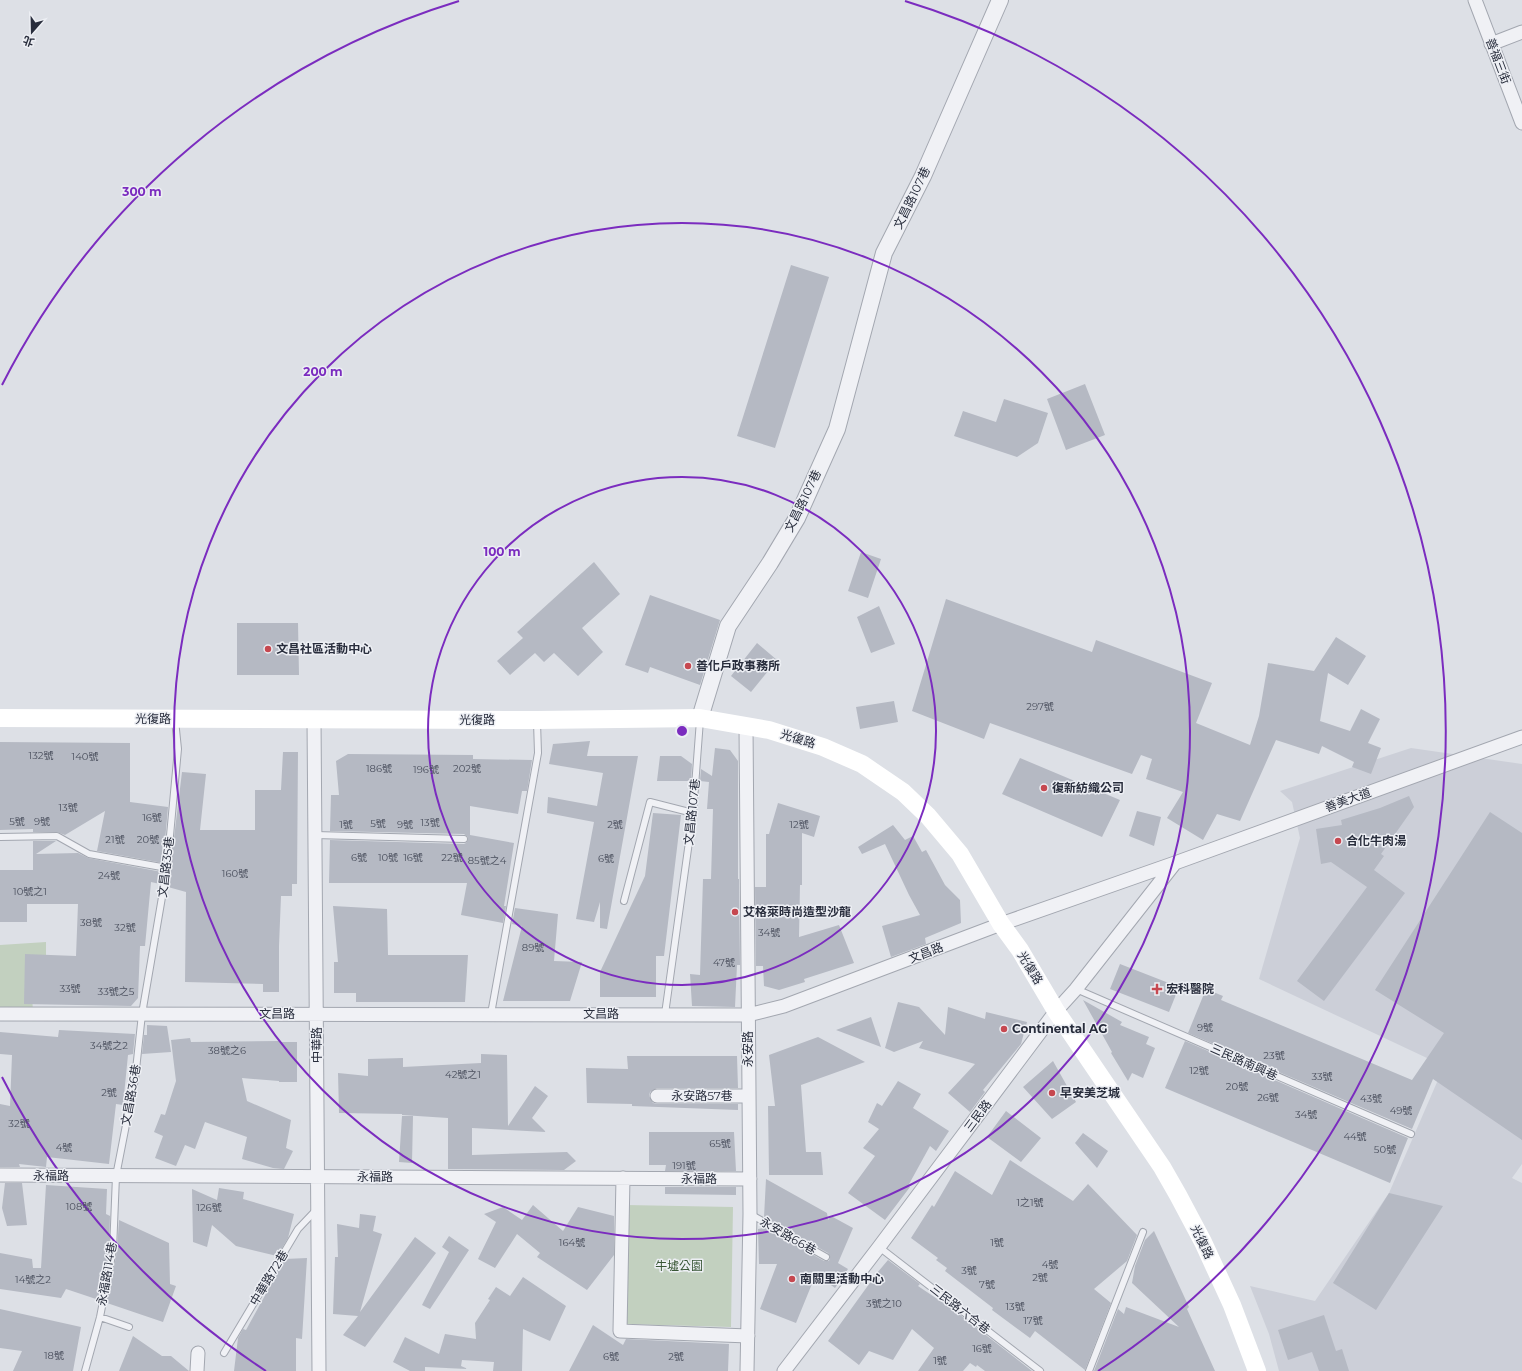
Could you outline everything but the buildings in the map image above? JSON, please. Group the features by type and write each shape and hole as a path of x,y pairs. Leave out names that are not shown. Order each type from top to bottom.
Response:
{"main road":[{"name":"光復路","path":"0,718 537,720 700,718 769,730 823,747 862,764 903,792 928,816 960,854 1001,924 1020,950 1056,1011 1162,1167 1203,1242 1232,1305 1257,1371"}],"street":[{"name":"文昌路107巷","path":"700,718 728,626 770,563 797,518 836,429 884,253 923,176 1000,0"},
{"name":"善福三街","path":"1475,0 1522,123"},
{"path":"1492,44 1522,32"},
{"name":"中華路","path":"314,719 319,1371"},
{"name":"永安路","path":"746,726 748,1096 750,1179 747,1371"},
{"name":"善美大道","path":"1175,863 1522,737"},
{"name":"文昌路","path":"0,1014 748,1015 784,1006 1001,924 1175,863"},
{"name":"三民路","path":"784,1371 1056,1011 1076,989 1175,863"},
{"name":"永安路57巷","path":"656,1096 748,1096"},
{"name":"永福路","path":"0,1175 750,1179"},
{"path":"623,1178 620,1331 748,1336"},
{"path":"197,1371 198,1353"}],"lane":[{"name":"文昌路107巷","path":"665,1014 693,813 700,718"},
{"name":"文昌路35巷","path":"142,1014 167,868 178,749 174,719"},
{"path":"491,1014 538,753 537,720"},
{"path":"624,901 650,802 693,813"},
{"path":"315,835 464,839"},
{"path":"0,837 57,836 89,854 167,868"},
{"name":"三民路南興巷","path":"1076,989 1411,1134"},
{"name":"文昌路36巷","path":"116,1176 135,1079 142,1014"},
{"name":"永福路114巷","path":"85,1371 100,1317 113,1250 116,1176"},
{"name":"中華路72巷","path":"224,1353 298,1229 318,1208"},
{"name":"永安路66巷","path":"750,1214 826,1257"},
{"path":"1089,1371 1143,1232"},
{"name":"三民路六合巷","path":"879,1247 1040,1371"},
{"path":"100,1317 129,1327"}],"shaded area":[{"path":"1411,748 1522,764 1522,1164 1512,1178 1522,1183 1522,1371 1279,1371 1269,1334 1250,1286 1315,1301 1389,1193 1444,1066 1259,979 1300,838 1292,802 1280,791"}],"green space":[{"path":"46,942 46,960 30,962 33,1012 0,1012 0,945"},
{"name":"牛墟公園","path":"626,1205 733,1207 731,1327 624,1324"}],"place":[{"name":"文昌社區活動中心","path":"268,649"},
{"name":"善化戶政事務所","path":"688,666"},
{"name":"復新紡織公司","path":"1044,788"},
{"name":"合化牛肉湯","path":"1338,841"},
{"name":"艾格萊時尚造型沙龍","path":"735,912"},
{"name":"宏科醫院","path":"1157,989"},
{"name":"Continental AG","path":"1004,1029"},
{"name":"早安美芝城","path":"1052,1093"},
{"name":"南關里活動中心","path":"792,1279"}]}
